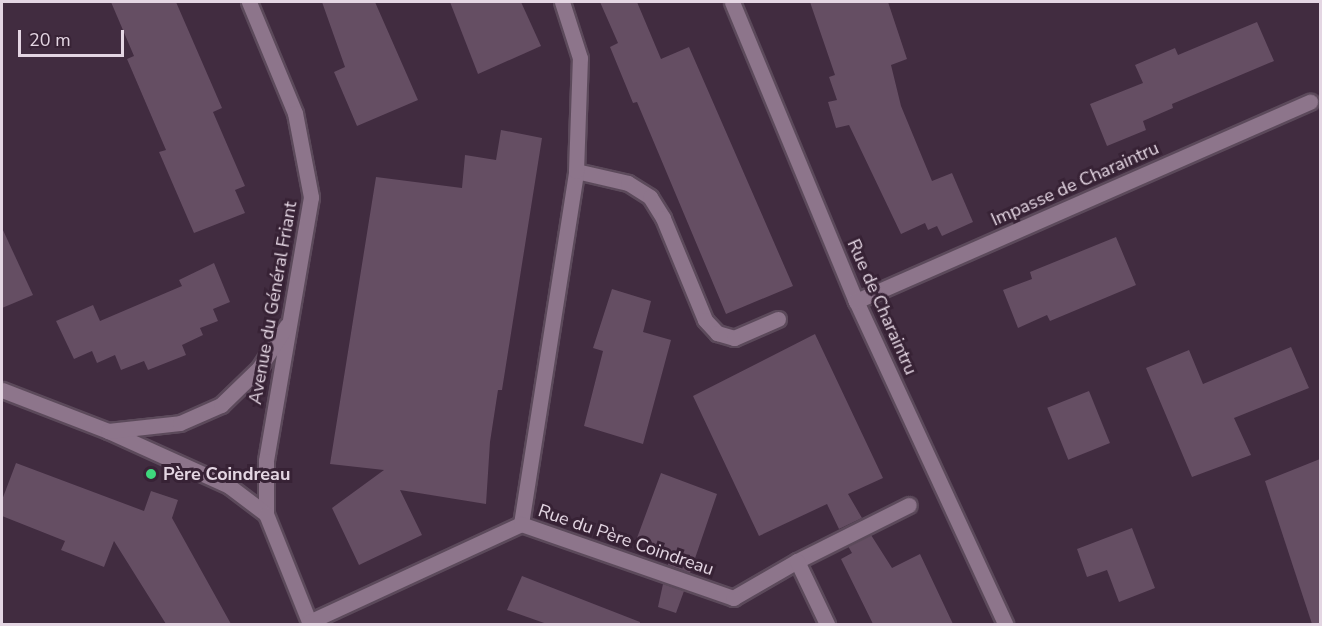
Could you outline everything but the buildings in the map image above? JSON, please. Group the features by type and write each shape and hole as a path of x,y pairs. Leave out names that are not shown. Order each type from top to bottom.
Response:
{"street":[{"name":"Avenue du Général Friant","path":"249,2 295,113 311,197 266,461 266,514"},
{"path":"521,524 576,171 580,58 562,2"},
{"name":"Rue de Charaintru","path":"732,2 856,301 1005,624"},
{"name":"Impasse de Charaintru","path":"856,301 1310,102"},
{"path":"576,171 628,183 650,197 663,218 705,320 717,333 734,338 778,319"},
{"path":"108,431 180,423 221,405 259,368 291,319"},
{"path":"2,390 108,431 229,486 266,514 310,623"},
{"name":"Rue du Père Coindreau","path":"310,623 521,524 733,598 796,561 909,505"},
{"path":"796,561 828,624"}],"place":[{"name":"Père Coindreau","path":"151,474"}]}
